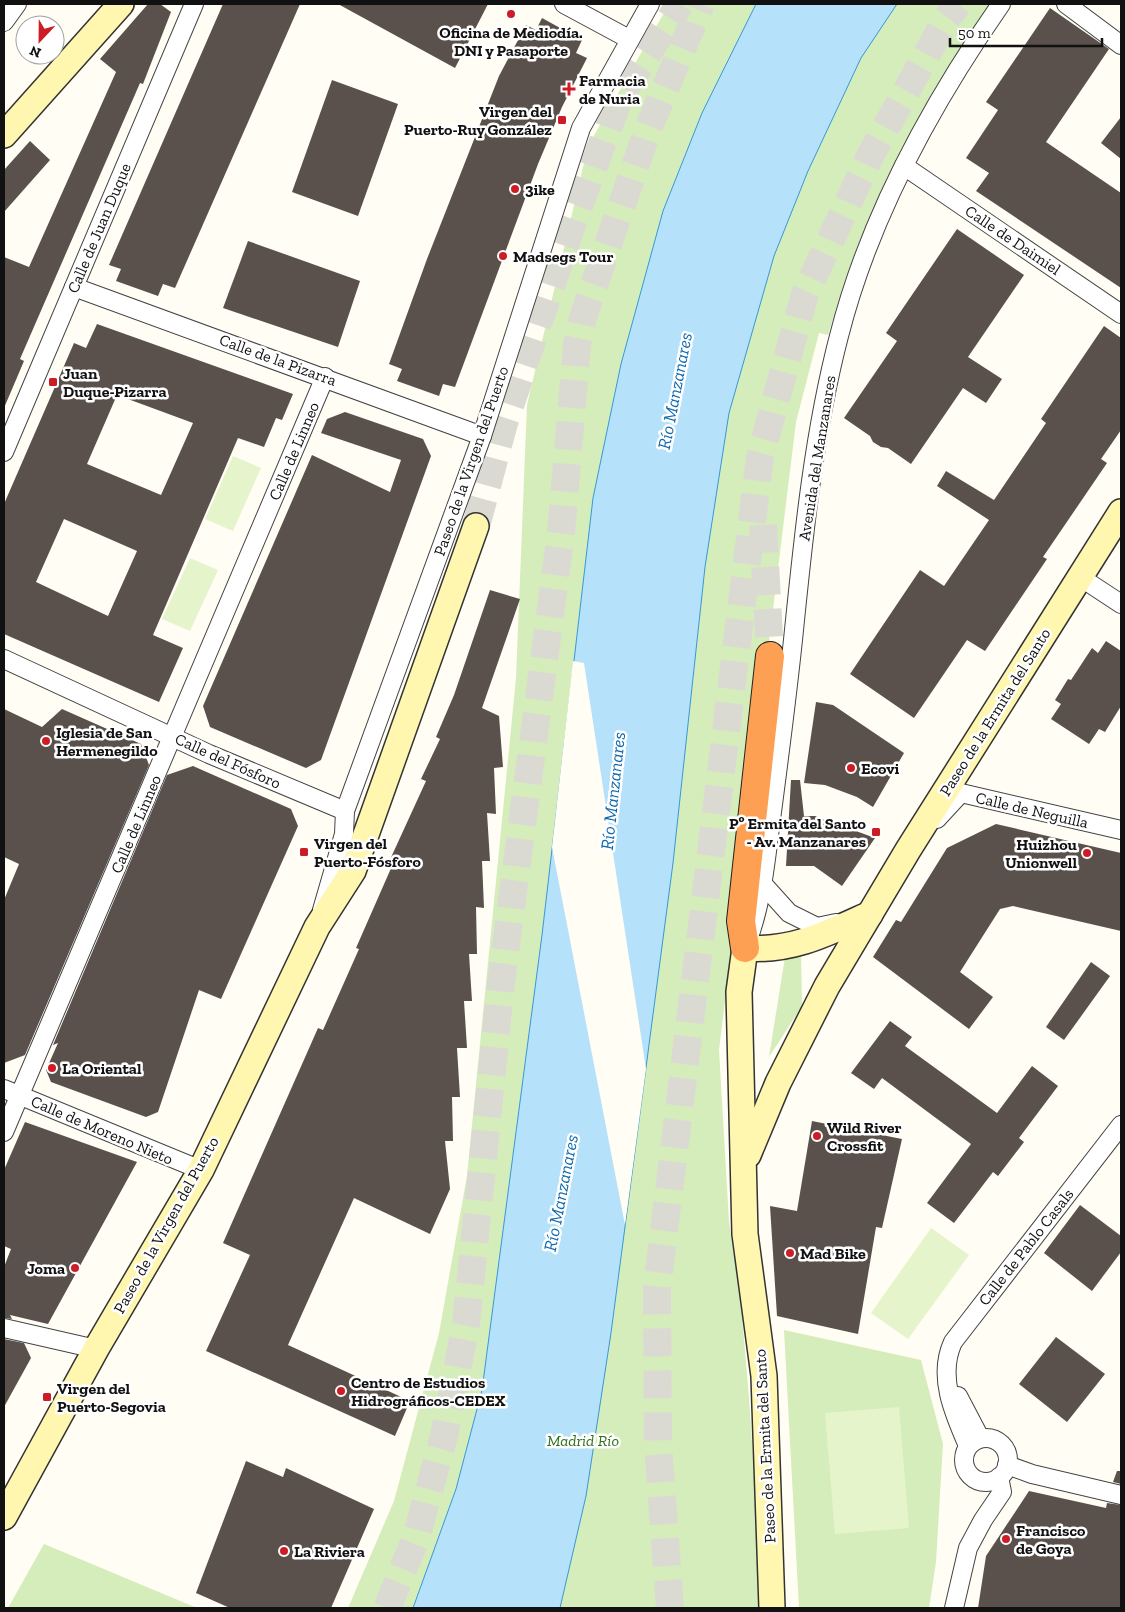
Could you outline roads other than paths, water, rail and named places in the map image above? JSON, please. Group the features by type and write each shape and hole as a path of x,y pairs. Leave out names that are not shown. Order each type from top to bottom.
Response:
{"highway":[{"path":"745,948 741,921 770,656"}],"street":[{"path":"4,22 17,4"},
{"path":"4,135 121,4"},
{"name":"Calle de Juan Duque","path":"4,452 194,4"},
{"path":"564,4 629,39"},
{"name":"Paseo de la Virgen del Puerto","path":"317,927 344,834 344,811 482,436 581,128 650,4"},
{"name":"Avenida del Manzanares","path":"745,948 755,922 762,883 789,684 803,542 822,412 840,334 863,262 904,166 957,71 1001,4"},
{"path":"1066,4 1121,45"},
{"name":"Calle de Daimiel","path":"904,166 1121,314"},
{"name":"Calle de la Pizarra","path":"74,286 482,436"},
{"name":"Calle de Linneo","path":"4,1132 12,1092 173,736 325,377"},
{"name":"Paseo de la Ermita del Santo","path":"744,1164 778,1083 827,986 908,850 1121,512"},
{"name":"Paseo de la Virgen del Puerto","path":"4,1517 96,1349 201,1170 317,927 353,871 476,526"},
{"path":"1080,577 1121,604"},
{"name":"Calle del Fósforo","path":"4,659 344,811"},
{"name":"Calle de Neguilla","path":"908,850 961,793 1121,830"},
{"path":"762,883 789,913 817,928 870,914"},
{"path":"745,948 761,949 808,942 870,914"},
{"name":"Paseo de la Ermita del Santo","path":"745,948 739,992 744,1234 764,1376 772,1608"},
{"name":"Calle de Moreno Nieto","path":"12,1092 201,1170"},
{"name":"Calle de Pablo Casals","path":"974,1442 948,1392 946,1375 947,1355 953,1342 1121,1125"},
{"path":"4,1328 96,1349"},
{"path":"954,1608 968,1548 983,1520 1002,1492 1003,1471 1008,1458 1002,1444 988,1437 974,1442 963,1459 967,1472 972,1477 986,1482 1003,1471 1032,1474 1121,1495"}],"water":[{"name":"Río Manzanares","path":"756,4 897,4 861,58 808,171 774,256 729,413 705,567 673,863 611,1333 586,1496 560,1608 413,1608 456,1489 482,1390 542,935 593,498 621,364 663,211 702,113"}],"tunnel":[{"path":"476,526 504,423 574,219 620,96 680,4"},
{"path":"387,1608 416,1538 444,1436 466,1324 501,982 561,533 577,345 583,317 648,129 701,4"},
{"path":"670,1608 658,1444 657,1287 760,457 805,294 871,154 947,18 958,4"},
{"path":"763,525 770,656"}],"place":[{"name":"Oficina de Mediodía. DNI y Pasaporte","path":"511,14"},
{"name":"Farmacia de Nuria","path":"569,89"},
{"name":"Virgen del Puerto-Ruy González","path":"562,120"},
{"name":"3ike","path":"515,189"},
{"name":"Madsegs Tour","path":"503,256"},
{"name":"Juan Duque-Pizarra","path":"53,382"},
{"name":"Iglesia de San Hermenegildo","path":"46,741"},
{"name":"Ecovi","path":"851,768"},
{"name":"Pº Ermita del Santo - Av. Manzanares","path":"876,832"},
{"name":"Virgen del Puerto-Fósforo","path":"304,852"},
{"name":"Huizhou Unionwell","path":"1087,853"},
{"name":"La Oriental","path":"52,1068"},
{"name":"Wild River Crossfit","path":"817,1136"},
{"name":"Mad Bike","path":"790,1253"},
{"name":"Joma","path":"75,1268"},
{"name":"Centro de Estudios Hidrográficos-CEDEX","path":"341,1391"},
{"name":"Virgen del Puerto-Segovia","path":"47,1397"},
{"name":"Francisco de Goya","path":"1006,1539"},
{"name":"La Riviera","path":"284,1551"}],"park label":[{"name":"Madrid Río","path":"583,1440"}]}
